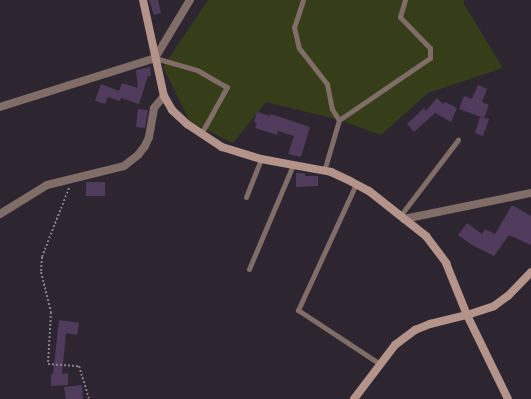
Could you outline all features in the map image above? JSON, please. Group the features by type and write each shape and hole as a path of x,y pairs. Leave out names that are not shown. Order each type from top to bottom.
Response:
{"street":[{"path":"143,0 164,96 172,110 201,134 222,147 261,160 324,171 356,184 426,236 446,263 467,316 508,399"},
{"path":"0,106 155,58 190,0"},
{"path":"0,214 47,185 124,166 138,155 149,137 154,108 164,96"},
{"path":"402,217 531,193"},
{"path":"354,399 394,345 415,330 430,324 467,316 494,306 508,296 531,272"}],"lane":[{"path":"302,0 294,27 299,48 327,84 332,109 339,120"},
{"path":"324,171 339,120 430,58 430,48 400,17 405,0"},
{"path":"155,58 197,70 227,87 201,134"},
{"path":"402,217 458,140"},
{"path":"246,197 261,160"},
{"path":"249,268 293,165"},
{"path":"356,184 298,310 380,364"}],"path":[{"path":"72,180 42,257 41,272 51,312 48,364 79,366 89,399"}],"green space":[{"path":"208,0 464,0 464,4 503,68 428,93 381,135 339,120 266,102 233,143 190,122 163,67"}],"building":[{"path":"149,0 158,0 161,13 154,15"},
{"path":"150,67 151,76 148,76 139,104 121,98 120,101 108,97 105,104 95,101 101,84 119,91 122,83 138,88 136,70"},
{"path":"478,85 487,89 482,102 489,105 484,118 459,109 464,96 472,99"},
{"path":"437,98 443,104 445,102 457,108 451,122 435,113 414,132 407,124 424,108 426,111"},
{"path":"138,109 148,110 145,128 136,127"},
{"path":"257,112 270,116 271,114 310,127 301,157 288,154 294,136 278,131 277,135 255,128 257,123 254,122"},
{"path":"480,117 489,119 483,136 475,133"},
{"path":"296,173 305,173 305,176 318,176 318,186 296,187"},
{"path":"86,182 105,182 105,196 86,196"},
{"path":"512,205 531,216 531,245 509,235 494,256 472,245 458,235 467,223 482,234 485,229 495,234"},
{"path":"59,320 79,323 77,335 66,333 62,374 68,373 68,385 51,386 51,374 53,374"},
{"path":"82,385 83,399 66,399 64,387"}]}
